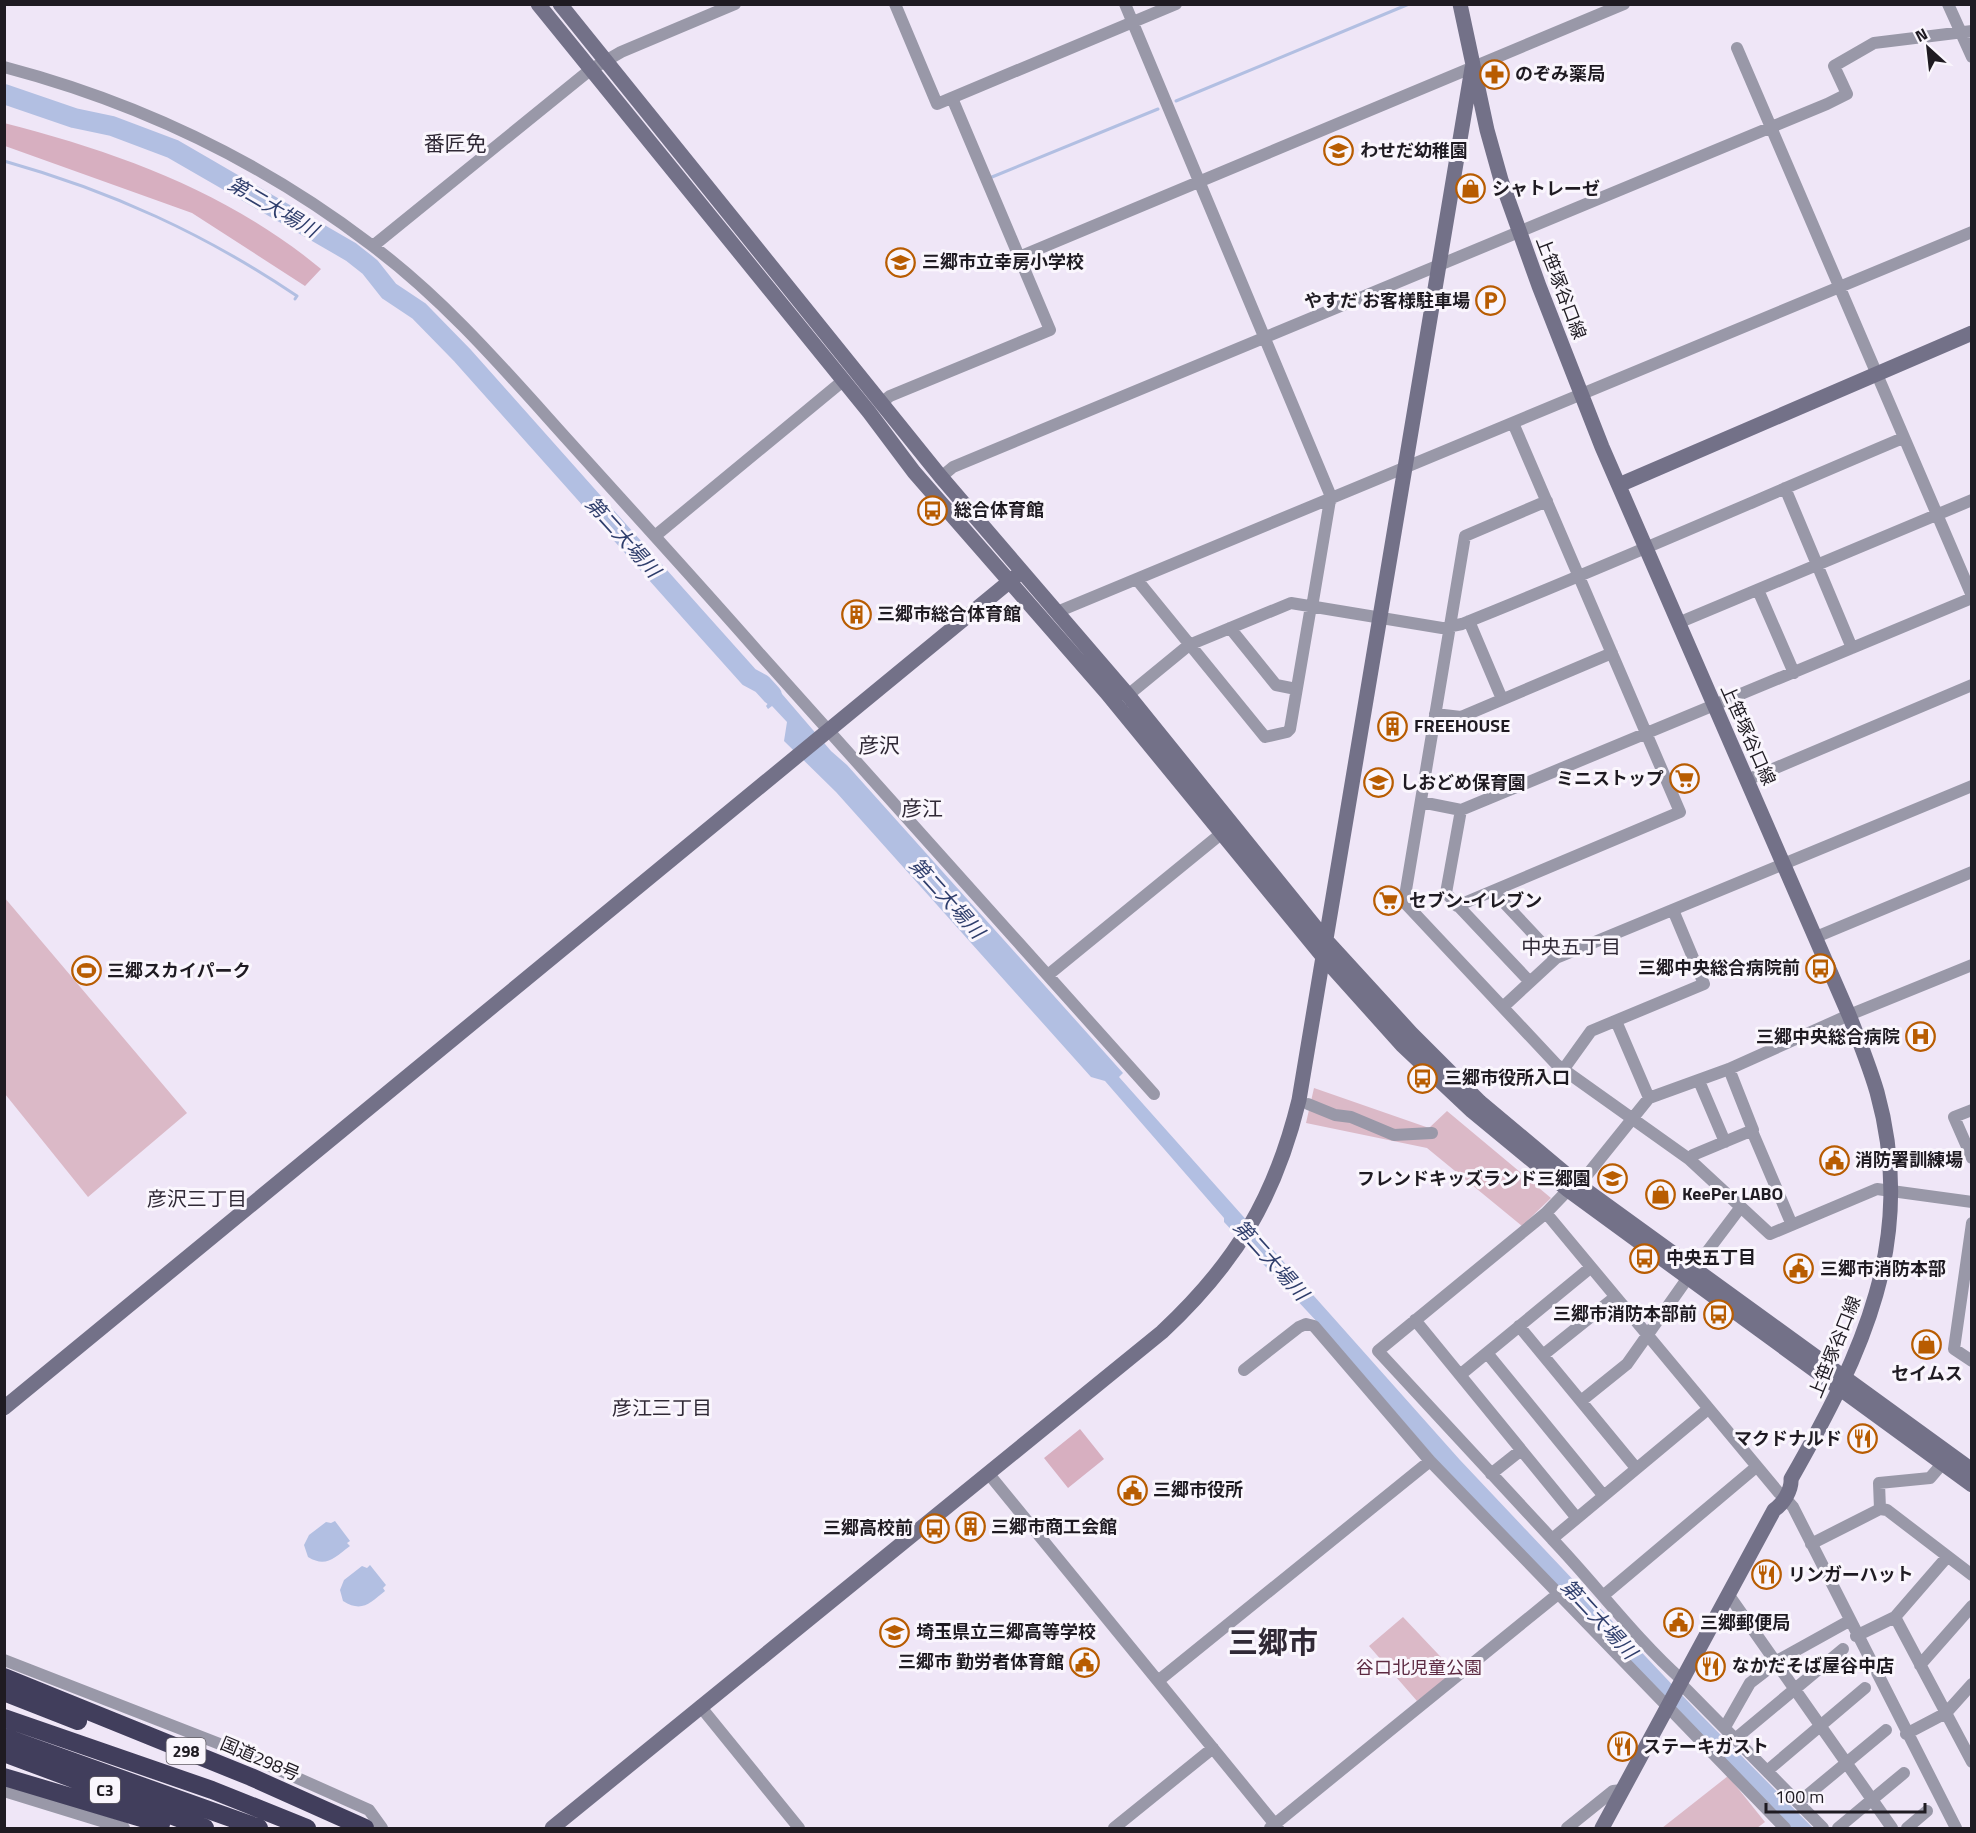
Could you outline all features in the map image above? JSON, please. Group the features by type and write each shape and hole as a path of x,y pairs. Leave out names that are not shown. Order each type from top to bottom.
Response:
{"highway":[{"name":"国道298号","path":"4,1677 189,1752 365,1828"},
{"path":"4,1692 118,1736 189,1752"},
{"path":"4,1710 71,1739"},
{"path":"4,1718 71,1739 212,1790 307,1828"},
{"name":"C3","path":"4,1737 259,1828"},
{"name":"C3","path":"4,1753 205,1828"},
{"path":"4,1766 178,1828"},
{"path":"4,1777 178,1828"}],"street":[{"path":"538,4 844,380 914,472 1106,692 1324,958 1424,1065 1472,1111 1573,1188 1843,1385 1971,1485"},
{"path":"560,4 940,477 1128,695 1325,939 1411,1033 1472,1094 1573,1188"},
{"path":"373,246 590,70 735,4"},
{"path":"895,4 937,104 1176,4"},
{"path":"1125,4 1331,499 1290,729 1287,732 1265,737 1138,581"},
{"name":"上笹塚谷口線","path":"1460,4 1487,130 1519,232 1581,394 1619,485 1849,1015 1877,1093 1888,1149 1891,1189 1887,1247 1881,1280 1867,1327 1843,1385 1791,1479 1785,1482 1779,1500 1602,1828"},
{"path":"1019,257 1624,4"},
{"path":"1948,4 1966,31 1971,57"},
{"path":"940,477 953,467 1266,339 1846,94 1834,66 1864,48 1886,41 1966,31"},
{"path":"1420,802 1461,810 1794,673 1971,597 1737,48"},
{"path":"4,67 65,84 138,111 226,152 292,190 373,246 447,309 488,351 655,536 825,734 1048,975 1154,1094"},
{"path":"552,1828 1162,1332 1203,1292 1230,1259 1259,1213 1282,1161 1293,1123 1324,958 1325,939 1382,618 1441,265 1466,97 1473,68"},
{"path":"881,403 890,396 1050,330 952,98"},
{"path":"1057,612 1138,581 1971,232"},
{"path":"1619,485 1971,333"},
{"path":"655,536 844,380"},
{"path":"1457,906 1680,812 1514,423"},
{"path":"1128,695 1189,645 1291,603 1449,628 1580,576 1904,438"},
{"path":"1785,488 1852,648"},
{"path":"1678,624 1971,500"},
{"path":"1547,501 1465,536 1404,902 1563,1070 1689,1160 1770,1234 1877,1189 1891,1189 1971,1202"},
{"path":"4,1408 1022,572"},
{"path":"1758,590 1794,673"},
{"path":"1469,621 1502,699"},
{"path":"1230,628 1276,685 1296,689"},
{"path":"1435,714 1461,717 1612,653"},
{"path":"1747,780 1971,685"},
{"path":"1503,1007 1556,958 1971,786"},
{"path":"1461,810 1446,893 1530,982"},
{"path":"1048,975 1222,833"},
{"path":"1816,937 1971,872"},
{"path":"1493,891 1556,958"},
{"path":"1563,1070 1591,1031 1704,984 1674,910"},
{"path":"1823,1828 1680,1682 1626,1624 1604,1594 1378,1351 1546,1213 1573,1188 1649,1098 1729,1069 1849,1015 1971,965"},
{"path":"1616,1021 1649,1098"},
{"path":"1729,1069 1752,1131 1792,1225"},
{"path":"1699,1081 1725,1142"},
{"path":"1308,1104 1335,1115 1351,1117 1394,1135 1432,1133"},
{"path":"1971,1110 1954,1117 1971,1158"},
{"path":"1689,1160 1693,1155 1752,1131"},
{"path":"1581,1401 1627,1364 1740,1208"},
{"path":"1546,1213 1779,1500 1793,1507 1845,1623 1856,1636 1956,1828"},
{"path":"1971,1223 1966,1301 1954,1348 1971,1361"},
{"path":"1460,1375 1590,1268"},
{"path":"1543,1355 1614,1298"},
{"path":"1415,1320 1576,1517"},
{"path":"1244,1370 1299,1327 1306,1324 1314,1326 1430,1461 1785,1828"},
{"path":"1519,1326 1636,1468"},
{"path":"1487,1353 1603,1496"},
{"path":"1843,1385 1971,1470"},
{"path":"1551,1539 1707,1410"},
{"path":"1491,1474 1520,1451"},
{"path":"1158,1681 1430,1461"},
{"path":"1880,1509 1879,1483 1930,1478 1942,1464"},
{"path":"1604,1594 1755,1468"},
{"path":"988,1473 1275,1827 1558,1593"},
{"path":"1810,1544 1880,1509 1887,1510 1971,1575"},
{"path":"1856,1636 1895,1617 1947,1557"},
{"path":"1728,1594 1892,1828"},
{"path":"1920,1665 1971,1606"},
{"path":"1895,1617 1971,1762"},
{"path":"1725,1728 1750,1683 1776,1663 1845,1623"},
{"path":"1736,1739 1843,1649"},
{"path":"4,1660 230,1748 327,1791 369,1810 382,1828"},
{"path":"1906,1734 1946,1713 1971,1684"},
{"path":"1767,1770 1866,1688"},
{"path":"700,1706 799,1828"},
{"path":"1798,1803 1886,1730"},
{"path":"1114,1828 1213,1748"},
{"path":"1838,1828 1904,1773"},
{"path":"1567,1828 1613,1791 1622,1790"},
{"path":"4,1791 124,1828"},
{"path":"1907,1828 1927,1811"}],"green space":[{"path":"4,897 187,1113 88,1197 5,1094"},
{"path":"1314,1088 1429,1128 1447,1111 1551,1198 1522,1226 1427,1148 1306,1123"},
{"name":"谷口北児童公園","path":"1403,1617 1455,1672 1417,1701 1369,1646"},
{"path":"1728,1776 1765,1822 1757,1828 1662,1828"}],"shaded area":[{"path":"4,123 89,147 171,178 249,218 286,242 321,269 305,286 192,213 5,146"},
{"path":"1080,1429 1104,1459 1068,1488 1044,1458"}],"water":[{"path":"755,675 770,680 831,751 847,765 1123,1073 1119,1077 1460,1460 1698,1712 1813,1828 1791,1828 1460,1487 1320,1325 1224,1222 1224,1218 1105,1081 1091,1077 836,792 784,741 787,722 772,706 768,709 766,706 769,702 751,682"},
{"path":"335,1521 350,1541 347,1543 350,1546 325,1562 308,1557 304,1545 309,1535 326,1522"},
{"path":"370,1565 386,1585 383,1588 385,1591 366,1605 355,1606 343,1601 340,1590 344,1580 362,1566 367,1568"}],"waterway":[{"path":"1176,101 1409,4"},
{"name":"第二大場川","path":"4,94 74,118 112,126 173,149 351,252 370,267 389,291 419,311 462,355 749,677 762,684 772,695"},
{"path":"992,177 1158,109"},
{"path":"4,161 82,186 156,216 227,253 297,296 295,299"}],"place":[{"name":"のぞみ薬局","path":"1494,74"},
{"name":"わせだ幼稚園","path":"1339,151"},
{"name":"シャトレーゼ","path":"1471,189"},
{"name":"三郷市立幸房小学校","path":"901,262"},
{"name":"やすだ お客様駐車場","path":"1491,301"},
{"name":"総合体育館","path":"933,510"},
{"name":"三郷市総合体育館","path":"856,614"},
{"name":"FREEHOUSE","path":"1393,726"},
{"name":"ミニストップ","path":"1685,779"},
{"name":"しおどめ保育園","path":"1379,783"},
{"name":"セブン-イレブン","path":"1388,901"},
{"name":"三郷中央総合病院前","path":"1821,968"},
{"name":"三郷スカイパーク","path":"86,971"},
{"name":"三郷中央総合病院","path":"1921,1037"},
{"name":"三郷市役所入口","path":"1423,1078"},
{"name":"消防署訓練場","path":"1834,1160"},
{"name":"フレンドキッズランド三郷園","path":"1612,1179"},
{"name":"KeePer LABO","path":"1661,1194"},
{"name":"中央五丁目","path":"1645,1258"},
{"name":"三郷市消防本部","path":"1799,1269"},
{"name":"三郷市消防本部前","path":"1718,1314"},
{"name":"セイムス","path":"1927,1345"},
{"name":"マクドナルド","path":"1863,1439"},
{"name":"三郷市役所","path":"1132,1490"},
{"name":"三郷市商工会館","path":"970,1527"},
{"name":"三郷高校前","path":"934,1528"},
{"name":"リンガーハット","path":"1767,1575"},
{"name":"三郷郵便局","path":"1679,1623"},
{"name":"埼玉県立三郷高等学校","path":"895,1632"},
{"name":"三郷市 勤労者体育館","path":"1085,1662"},
{"name":"なかだそば屋谷中店","path":"1711,1666"},
{"name":"ステーキガスト","path":"1622,1747"}],"district":[{"name":"番匠免","path":"455,144"},
{"name":"彦沢","path":"879,746"},
{"name":"彦江","path":"922,809"},
{"name":"中央五丁目","path":"1571,947"},
{"name":"彦沢三丁目","path":"197,1199"},
{"name":"彦江三丁目","path":"662,1408"},
{"name":"三郷市","path":"1273,1643"}]}
